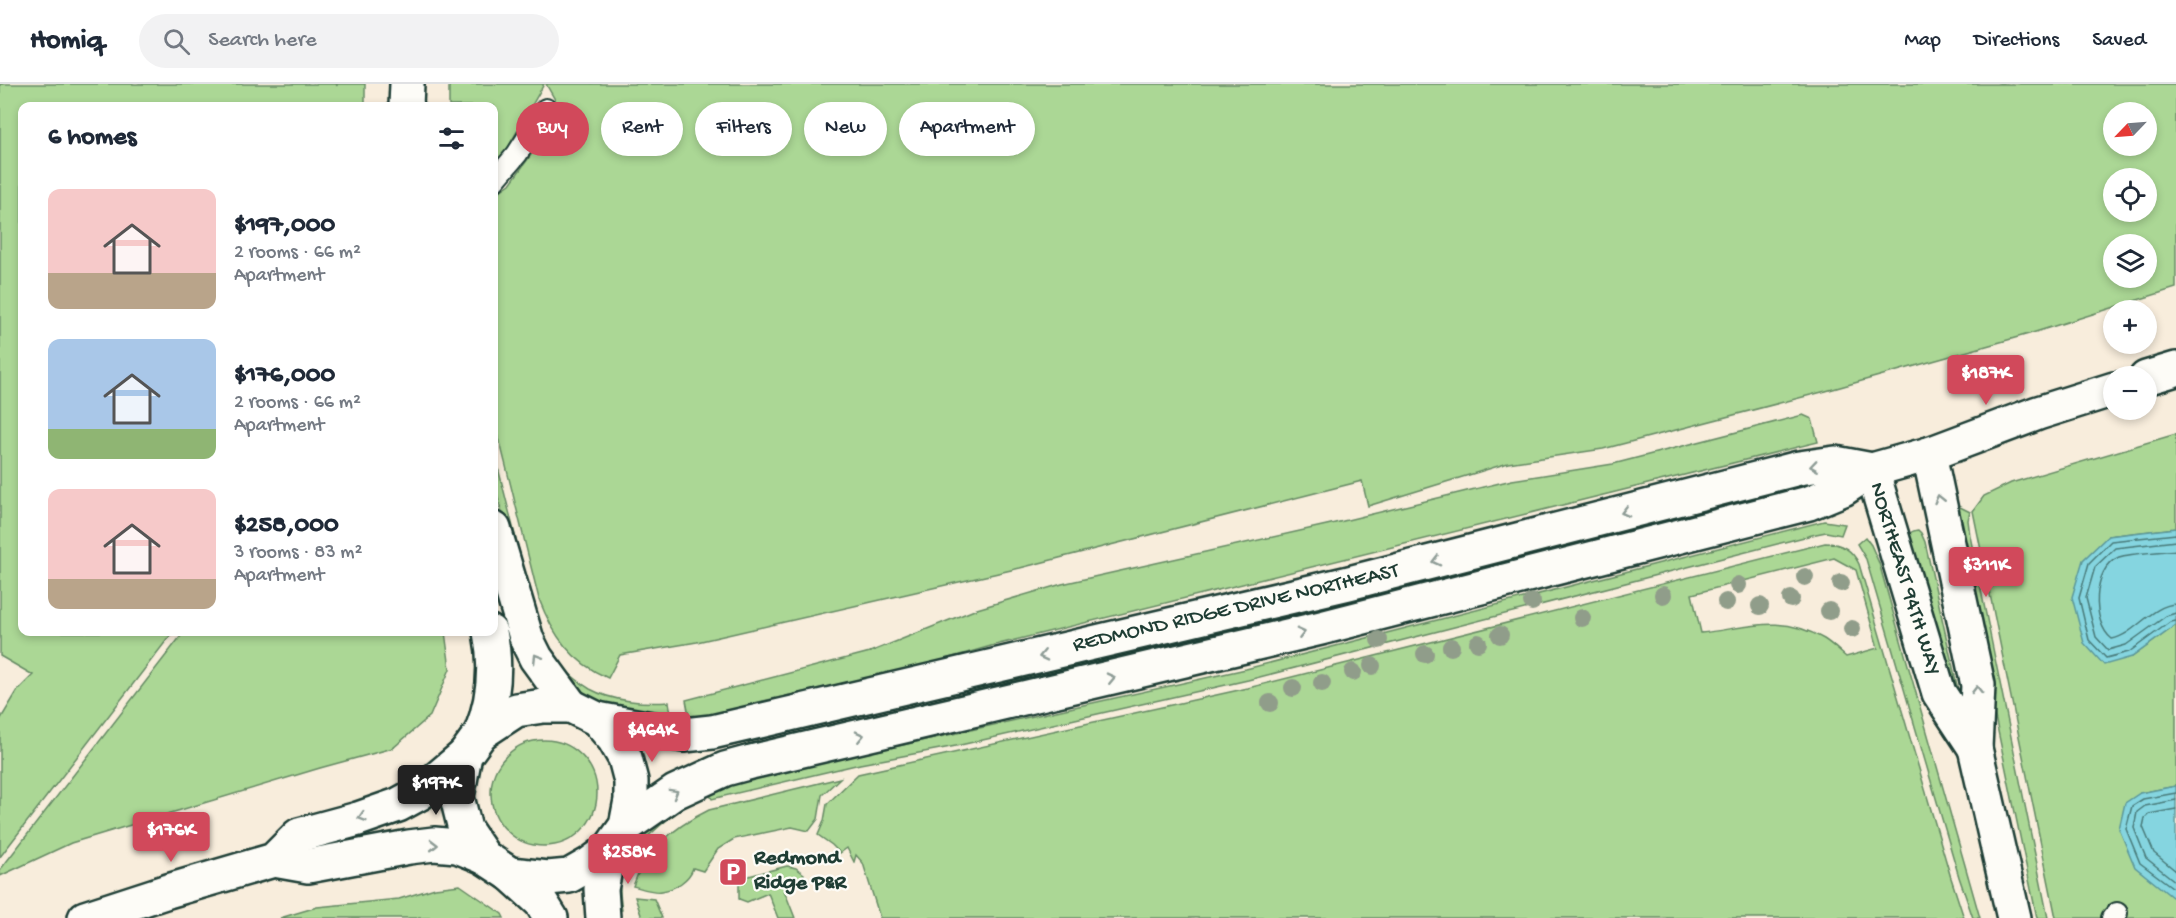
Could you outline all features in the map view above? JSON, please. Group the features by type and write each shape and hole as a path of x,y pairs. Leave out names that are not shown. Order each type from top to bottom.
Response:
{"street":[{"path":"406,102 407,84"},
{"path":"2157,375 2176,369"},
{"name":"REDMOND RIDGE DRIVE NORTHEAST","path":"274,860 308,867 434,844 457,846 497,865 548,878 570,876 590,864 675,792 725,770 840,740 1298,634 1809,503 1843,489 1872,470 1929,454 2038,413 2103,392"},
{"name":"NORTHEAST 94TH WAY","path":"1929,454 1978,685 1975,748 2014,918"},
{"name":"REDMOND RIDGE DRIVE NORTHEAST","path":"85,918 274,860 300,835 398,805 420,793 473,744 516,710 543,706 584,712 684,735 712,732 1338,586 1799,468 1835,463 1872,470"},
{"name":"NORTHEAST 94TH WAY","path":"1872,470 1939,693 1975,748"},
{"path":"498,542 527,640 536,658 584,712 614,739 625,758 631,780 631,800 601,889 603,918"},
{"path":"491,636 494,650 494,675 490,709 473,744 457,797 465,829 497,865 541,902 551,918"}],"lane":[{"path":"498,176 516,155"}],"green space":[{"path":"0,84 336,84 337,86 337,84 365,84 365,102 18,102 18,636 170,636 0,857 0,720 18,690 33,675 0,656"},
{"path":"449,84 544,84 534,102 516,102 516,133 498,161 498,102 449,102"},
{"path":"546,84 2176,84 2176,288 2138,300 2103,300 2103,311 1826,391 1603,449 1508,463 1368,506 1362,481 1020,568 697,642 620,655 608,678 584,664 565,646 544,612 498,434 498,192 510,184 530,156 589,156 589,102 556,102"},
{"path":"1803,415 1812,419 1818,442 991,646 921,666 754,703 721,718 691,727 686,700 870,652 977,609 1062,584 1331,524 1512,480 1613,464"},
{"path":"2176,434 2176,528 2108,536 2132,657 2176,625 2176,786 2140,793 2172,896 2176,896 2176,918 2056,918 1973,511 1984,496 2011,483"},
{"path":"498,468 532,602 542,628 536,632 525,604 498,498"},
{"path":"1804,483 1805,491 980,697 977,692 978,685"},
{"path":"1960,507 1970,512 1968,520 1970,536 2048,918 2037,918 1959,544 1957,516"},
{"path":"1824,521 1845,524 1841,535 1826,532 1816,534 1248,680 956,746 860,764 712,799 707,789 755,772 772,774 1246,669"},
{"path":"1918,530 1925,542 1958,690 1956,694 1907,542 1911,532"},
{"path":"1865,537 1879,563 1980,918 1973,918 1959,877 1866,559 1857,544"},
{"path":"1825,543 1836,544 1853,554 1859,564 1964,918 880,918 863,863 856,855 854,862 847,848 840,853 818,835 824,821 827,804 858,774 1248,688","holes":["1834,558 1856,570 1878,648 1846,657 1827,641 1808,631 1778,624 1701,633 1692,594"]},
{"path":"181,636 446,636 450,669 430,716 393,748 71,843 0,876 0,870"},
{"path":"549,656 579,682 599,693 628,701 669,702 673,726 665,726 584,697"},
{"path":"544,740 564,744 581,756 593,773 597,793 593,813 581,830 564,842 544,846 524,842 507,830 495,813 491,793 495,773 507,756 524,744"},
{"path":"840,778 822,795 818,819 809,831 792,827 734,839 718,849 703,871 693,868 685,880 672,888 655,891 633,886 645,861 663,840 697,816 709,810"},
{"path":"692,796 694,801 662,824 632,855 625,866 620,882 622,910 612,913 619,867 623,856 639,836"},
{"path":"787,866 796,868 804,874 803,881 784,890 795,918 778,918 768,893 747,902 739,899 739,884 745,877"},
{"path":"460,885 502,914 504,918 280,918 317,907 399,899 435,888"},
{"path":"635,897 654,899 662,918 642,918"}],"water":[{"path":"2176,528 2176,625 2132,657 2104,665 2084,643 2072,597 2083,560 2108,536"},
{"path":"2176,786 2176,896 2172,897 2135,867 2119,829 2125,803 2140,793"}],"place":[{"name":"Redmond Ridge P&R","path":"733,872"}]}
